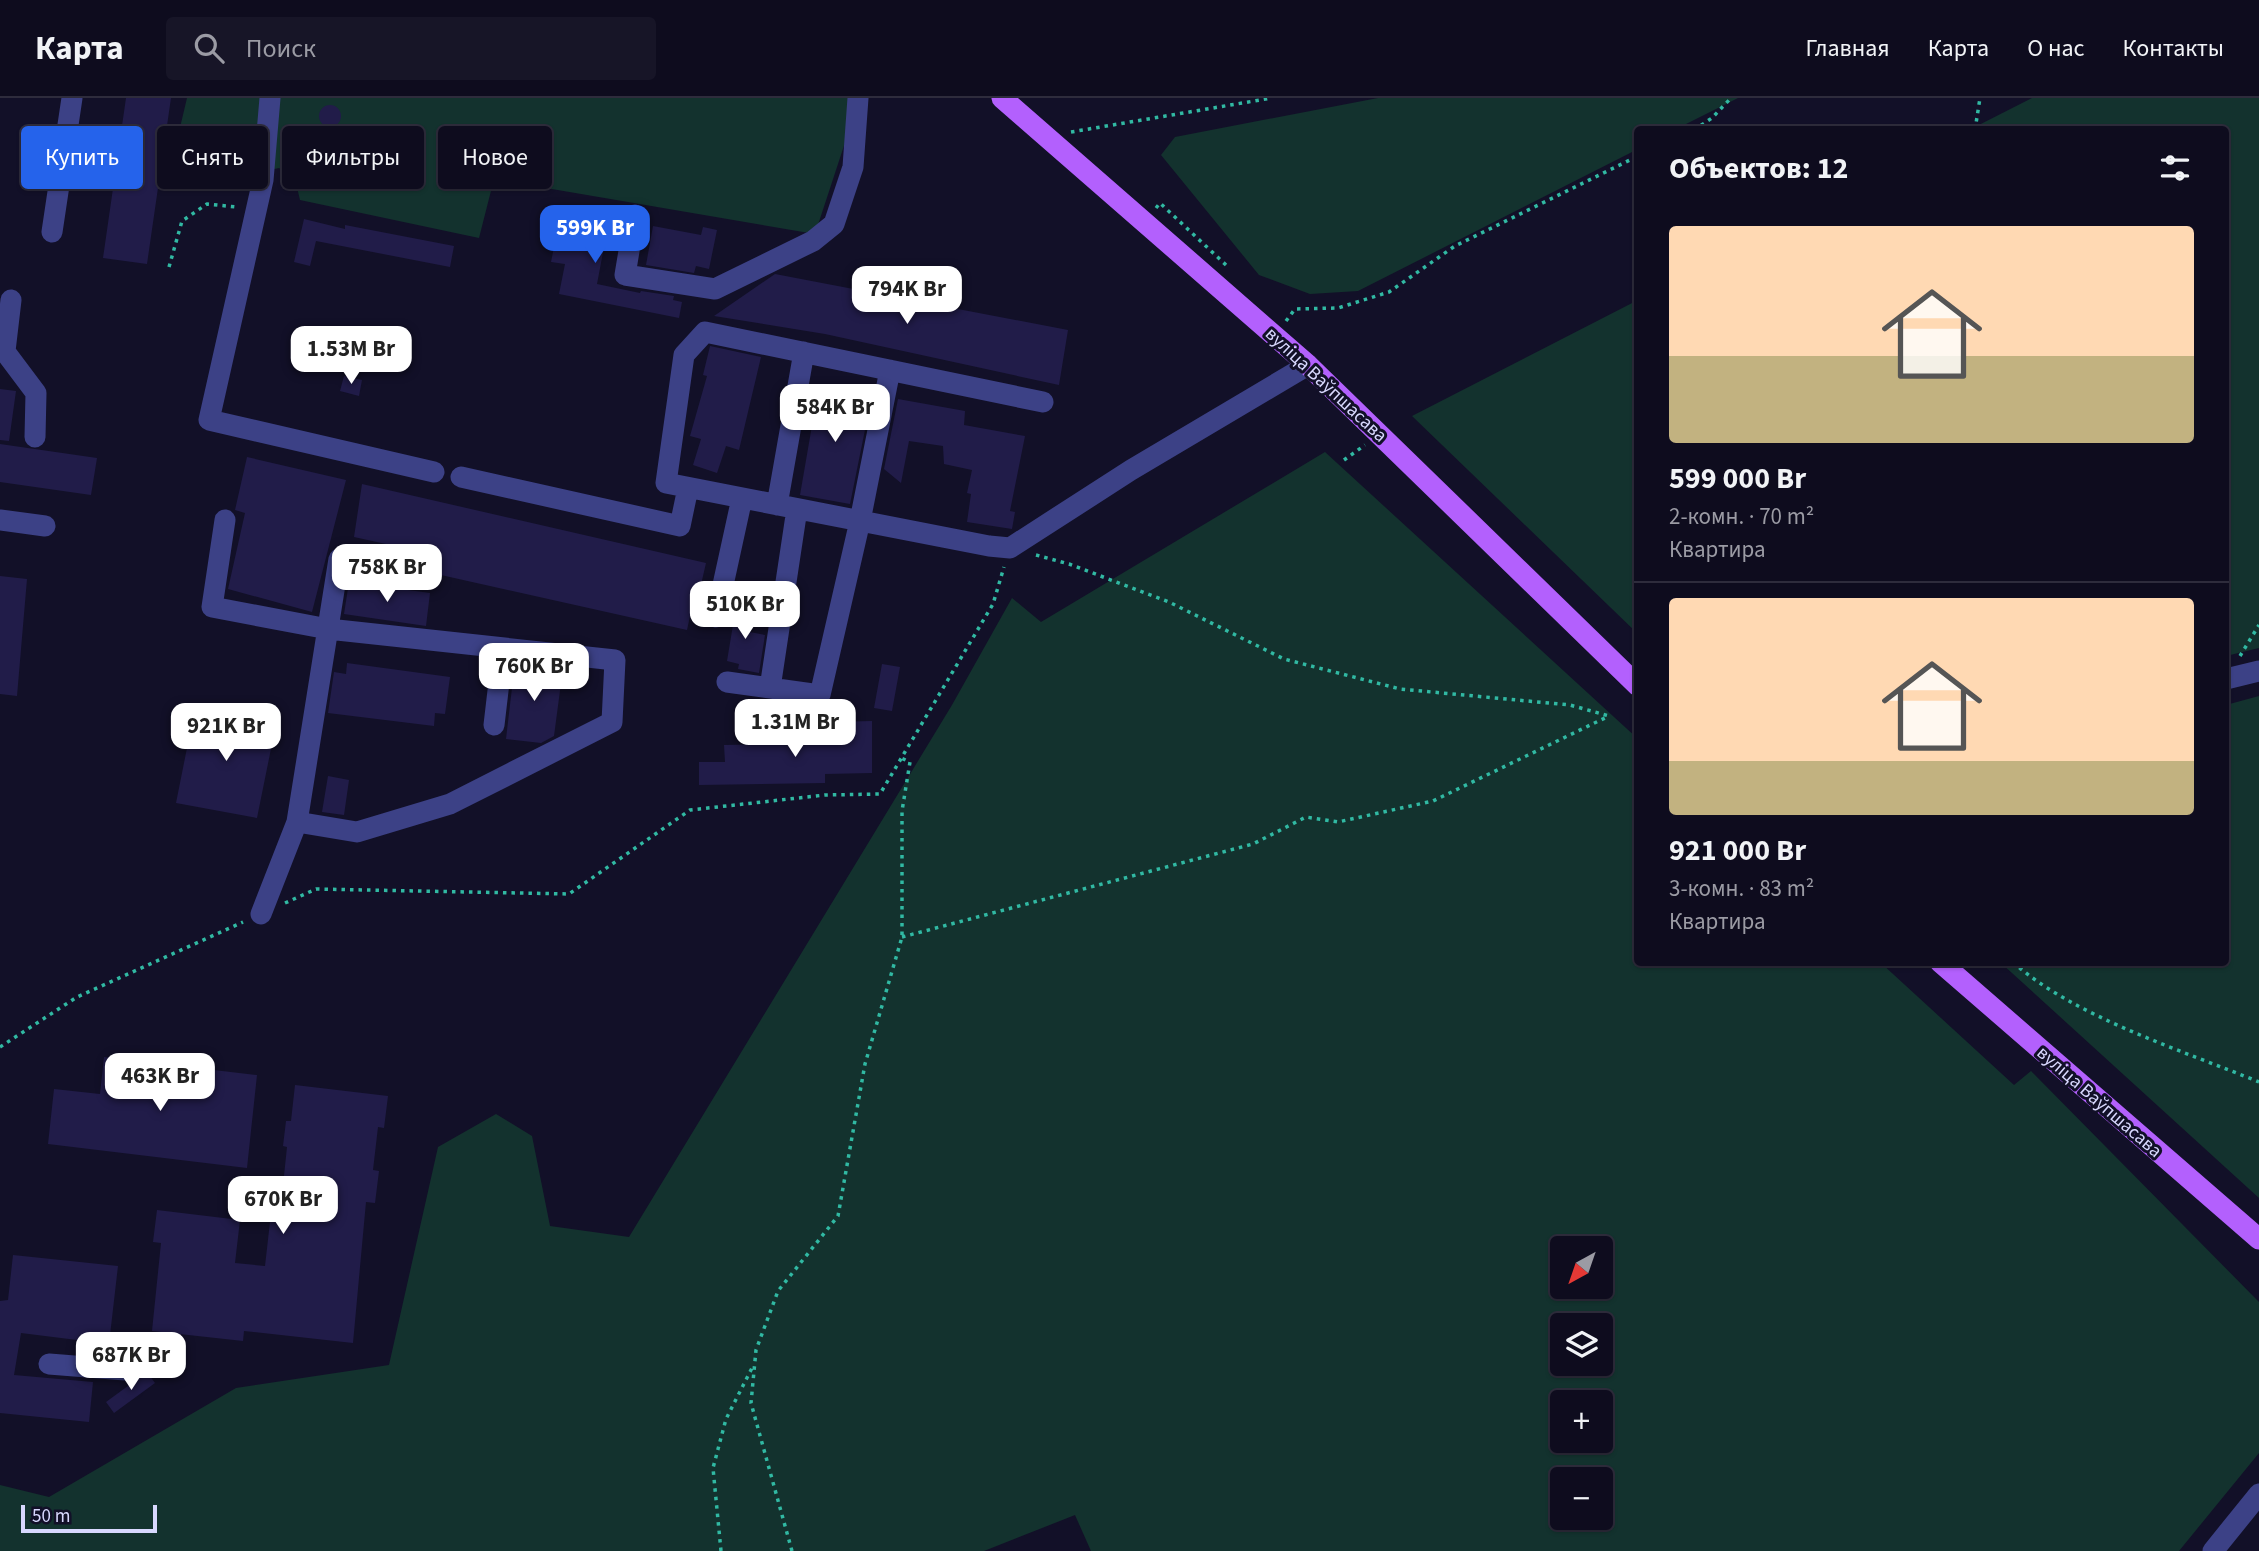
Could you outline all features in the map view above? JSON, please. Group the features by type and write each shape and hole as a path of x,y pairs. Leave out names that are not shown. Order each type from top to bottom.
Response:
{"main road":[{"name":"вуліца Ваўпшасава","path":"1002,98 1308,365 1634,682"},
{"name":"вуліца Ваўпшасава","path":"1945,966 2259,1239"}],"street":[{"path":"52,232 72,98"},
{"path":"270,98 262,180 209,419 434,472"},
{"path":"635,215 625,275 715,289 813,241 834,224 853,167 858,98"},
{"path":"11,300 2,348 36,393 35,437"},
{"path":"1043,402 705,332 684,355 666,484 1010,548 1131,470 1308,365"},
{"path":"770,688 804,352"},
{"path":"727,682 820,695 860,521 890,370"},
{"path":"461,477 680,526 688,488"},
{"path":"716,617 742,498"},
{"path":"0,520 45,526"},
{"path":"225,520 212,607 327,629 615,660 612,722 450,804 357,832 297,822"},
{"path":"261,914 297,822 339,559"},
{"path":"494,725 503,648"},
{"path":"2229,678 2259,671"},
{"path":"49,1364 125,1370"},
{"path":"2213,1551 2259,1494"}],"path":[{"path":"1048,136 1272,98"},
{"path":"1700,126 1712,118 1731,98"},
{"path":"1976,126 1980,98"},
{"path":"1276,312 1286,321 1295,309 1338,308 1389,292 1455,246 1634,158"},
{"path":"1160,203 1228,267"},
{"path":"169,267 182,220 207,204 256,209"},
{"path":"0,1047 77,997 316,889 569,894 690,810 825,795 880,794 993,604 1010,548 1069,564 1169,602 1284,659 1400,689 1570,705 1609,716 1433,801 1338,822 1306,817 1253,844 902,937"},
{"path":"2229,674 2259,625"},
{"path":"792,1551 751,1403 756,1350 778,1291 838,1216 865,1064 902,937 902,811 910,762 901,758"},
{"path":"2017,966 2085,1010 2259,1082"},
{"path":"721,1551 713,1468 726,1419 755,1363"}],"green space":[{"path":"187,98 855,98 857,106 815,234 552,189 552,126 438,126 438,189 491,189 479,238 300,200 297,189 424,189 424,126 282,126 282,170 279,168 268,170 268,126 180,126"},
{"path":"1378,98 1738,98 1682,126 1634,126 1634,151 1358,291 1310,294 1259,275 1161,155 1175,137"},
{"path":"2032,98 2259,98 2259,648 2229,655 2229,126 1977,126"},
{"path":"1634,302 1634,630 1412,416"},
{"path":"1325,452 1634,735 1634,966 1884,966 2014,1085 2031,1071 2259,1302 2259,1453 2179,1551 1091,1551 1075,1515 984,1551 0,1551 0,1485 49,1497 236,1388 389,1365 438,1147 496,1114 532,1136 550,1226 629,1237 952,705 1012,598 1041,622"},
{"path":"2259,696 2259,1198 2004,966 2229,966 2229,704"}],"building":[{"path":"126,98 171,98 167,126 157,126 158,189 147,264 103,258 113,189 143,189 143,126 122,126"},
{"path":"330,105 338,108 338,124 322,124 319,116 322,108"},
{"path":"549,210 609,221 597,284 640,293 674,296 673,300 682,302 679,318 559,294 565,264 551,262 554,247 543,245"},
{"path":"304,219 345,229 345,225 454,246 450,267 316,241 310,266 294,262"},
{"path":"653,226 701,235 703,227 717,230 709,269 696,266 694,273 646,265"},
{"path":"775,274 1068,330 1059,385 825,334 714,316"},
{"path":"710,346 761,357 739,450 726,446 717,473 693,465 701,439 690,436 707,376 703,375"},
{"path":"344,376 362,380 359,396 340,391"},
{"path":"819,385 872,395 850,504 800,495"},
{"path":"0,389 16,391 9,441 0,440"},
{"path":"898,399 965,411 964,425 1025,436 1010,511 1015,512 1012,529 967,522 971,494 967,493 972,470 944,464 943,446 909,441 901,483 884,469"},
{"path":"0,444 97,458 91,495 0,482"},
{"path":"247,457 346,480 312,612 228,589 245,513 235,510"},
{"path":"362,484 706,563 700,589 696,588 687,630 423,571 427,553 354,537"},
{"path":"0,576 27,579 17,696 0,694"},
{"path":"349,582 430,593 426,626 344,614"},
{"path":"732,606 755,611 750,632 765,635 759,673 738,669 739,664 727,661 733,625 727,624"},
{"path":"515,662 563,668 554,736 541,743 506,739"},
{"path":"347,663 450,677 445,714 435,713 434,726 328,713 334,672 346,674"},
{"path":"882,664 900,667 892,711 874,708"},
{"path":"195,708 276,724 257,818 176,803"},
{"path":"872,721 872,773 825,774 825,783 699,785 699,762 725,762 724,745 831,743 831,722"},
{"path":"328,776 349,780 344,815 322,812"},
{"path":"104,1057 257,1075 247,1168 48,1144 54,1089 100,1094"},
{"path":"295,1085 388,1096 384,1128 378,1127 373,1170 379,1171 375,1203 366,1202 353,1343 244,1331 243,1341 152,1331 161,1243 153,1242 157,1210 240,1220 235,1263 265,1266 271,1213 280,1214 287,1147 283,1146 286,1121 291,1121"},
{"path":"13,1255 118,1266 109,1344 21,1333 14,1375 93,1382 89,1422 0,1413 0,1301 8,1300"},
{"path":"147,1372 155,1383 114,1413 106,1402"}]}
